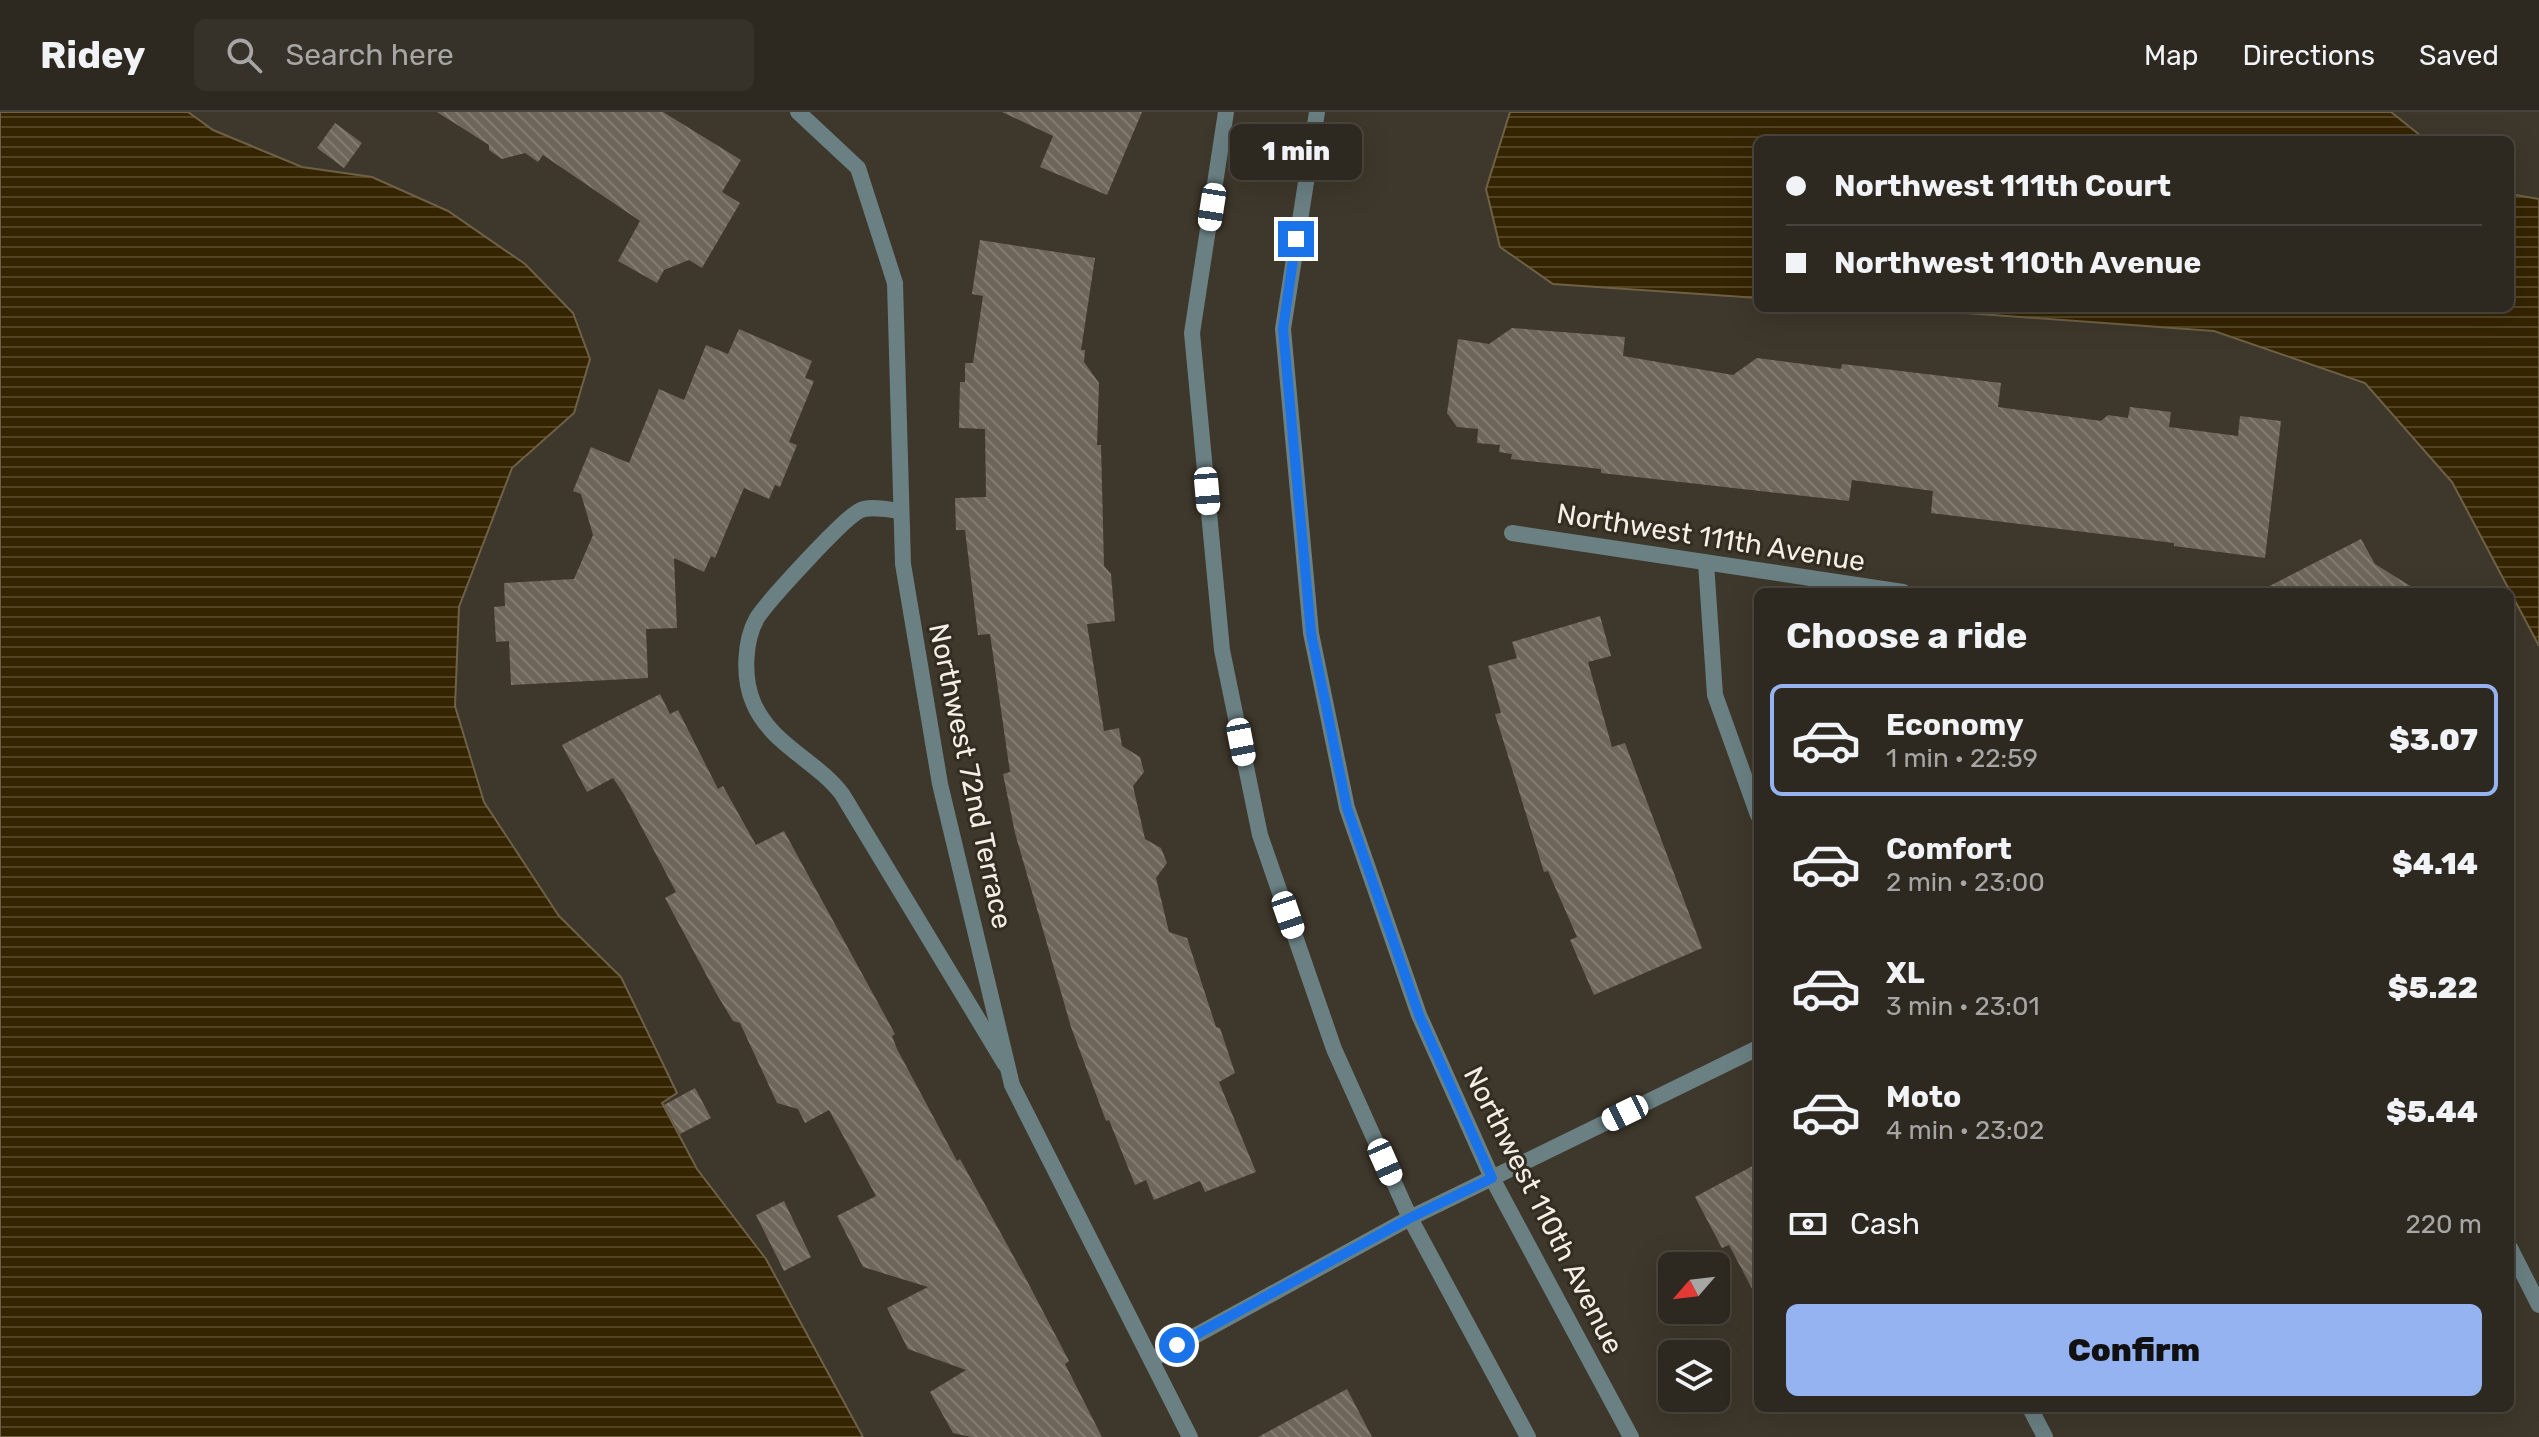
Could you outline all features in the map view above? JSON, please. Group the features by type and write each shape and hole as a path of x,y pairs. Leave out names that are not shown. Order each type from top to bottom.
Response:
{"street":[{"name":"Northwest 72nd Terrace","path":"798,112 858,168 895,283 903,564 940,784 1012,1085 1190,1437"},
{"path":"1226,112 1192,333 1222,650 1260,835 1334,1049 1410,1218 1528,1437"},
{"name":"Northwest 110th Avenue","path":"1317,112 1283,329 1311,633 1347,808 1419,1015 1492,1178 1631,1437"},
{"path":"901,511 862,509 844,522 757,619 746,671 753,702 771,732 828,776 842,794 1009,1071"},
{"name":"Northwest 111th Avenue","path":"1512,533 1876,588"},
{"path":"1706,563 1715,695 1754,804"},
{"path":"1151,1360 1410,1218 1754,1050"},
{"path":"2514,1256 2539,1305"},
{"path":"2032,1412 2045,1437"}],"shaded area":[{"path":"0,112 188,112 213,130 302,167 372,177 448,211 525,264 573,313 590,359 574,413 512,468 459,607 455,706 484,802 559,916 621,977 677,1093 662,1103 697,1169 766,1259 863,1437 0,1437"},
{"path":"1510,112 2391,112 2421,136 1754,136 1754,298 1553,284 1500,247 1486,189"},
{"path":"2514,195 2539,199 2539,646 2514,599 2514,588 2508,588 2452,482 2365,383 2214,331 1952,312 2514,312"}],"building":[{"path":"437,112 663,112 741,160 722,192 740,203 702,268 689,260 664,270 657,283 618,261 640,221 543,155 538,162 525,153 502,159 489,150 489,145"},
{"path":"1002,112 1142,112 1107,195 1040,167 1053,136"},
{"path":"335,123 362,143 344,168 317,148"},
{"path":"980,240 1095,258 1081,350 1085,350 1084,362 1099,383 1097,445 1101,445 1104,566 1111,574 1115,621 1087,624 1104,731 1119,728 1122,746 1140,757 1144,772 1133,786 1145,839 1161,848 1167,863 1156,878 1169,932 1187,938 1216,1027 1220,1028 1235,1073 1219,1082 1256,1172 1205,1192 1200,1181 1154,1200 1146,1180 1135,1185 1109,1120 1106,1121 1071,1027 1015,833 1003,774 1010,772 990,634 978,635 965,530 956,530 955,498 986,497 985,429 959,428 960,382 965,382 965,363 973,363 983,296 972,294"},
{"path":"1512,328 1625,337 1623,356 1733,375 1757,358 1841,369 1842,364 2001,383 1998,407 2101,421 2108,415 2128,418 2130,407 2171,412 2169,427 2238,436 2240,416 2281,421 2265,558 2174,546 2174,543 1931,513 1933,491 1852,480 1849,501 1601,473 1601,469 1511,459 1512,454 1499,452 1500,445 1477,443 1478,429 1457,427 1447,413 1458,339 1489,344"},
{"path":"739,329 812,361 805,378 814,381 789,442 797,445 780,487 775,485 769,499 744,488 715,558 711,556 704,572 674,558 677,628 646,629 648,678 511,685 509,641 496,642 494,607 505,606 504,583 574,579 593,535 581,494 573,491 591,447 629,463 659,389 684,400 706,345 728,354"},
{"path":"2361,539 2375,564 2414,588 2266,588"},
{"path":"1600,616 1611,656 1588,662 1612,747 1625,743 1702,948 1594,995 1570,940 1577,937 1548,871 1544,872 1495,714 1501,713 1488,666 1517,658 1512,642"},
{"path":"660,694 670,714 678,710 718,789 723,786 756,845 784,831 895,1034 892,1036 897,1049 957,1161 960,1159 1026,1279 1069,1361 1065,1364 1102,1437 971,1437 953,1433 930,1392 966,1370 908,1349 887,1308 928,1287 863,1267 837,1216 876,1196 829,1110 805,1123 798,1109 777,1103 740,1023 733,1021 716,993 665,898 676,892 625,796 613,778 587,792 562,745"},
{"path":"695,1088 711,1118 680,1134 664,1105"},
{"path":"1754,1165 1754,1292 1729,1245 1722,1248 1695,1197"},
{"path":"784,1201 811,1257 784,1271 756,1215"},
{"path":"1347,1389 1372,1437 1258,1437"}],"route":[{"path":"1177,1345 1410,1218 1492,1178 1419,1015 1347,808 1311,633 1283,329 1296,239"}]}
